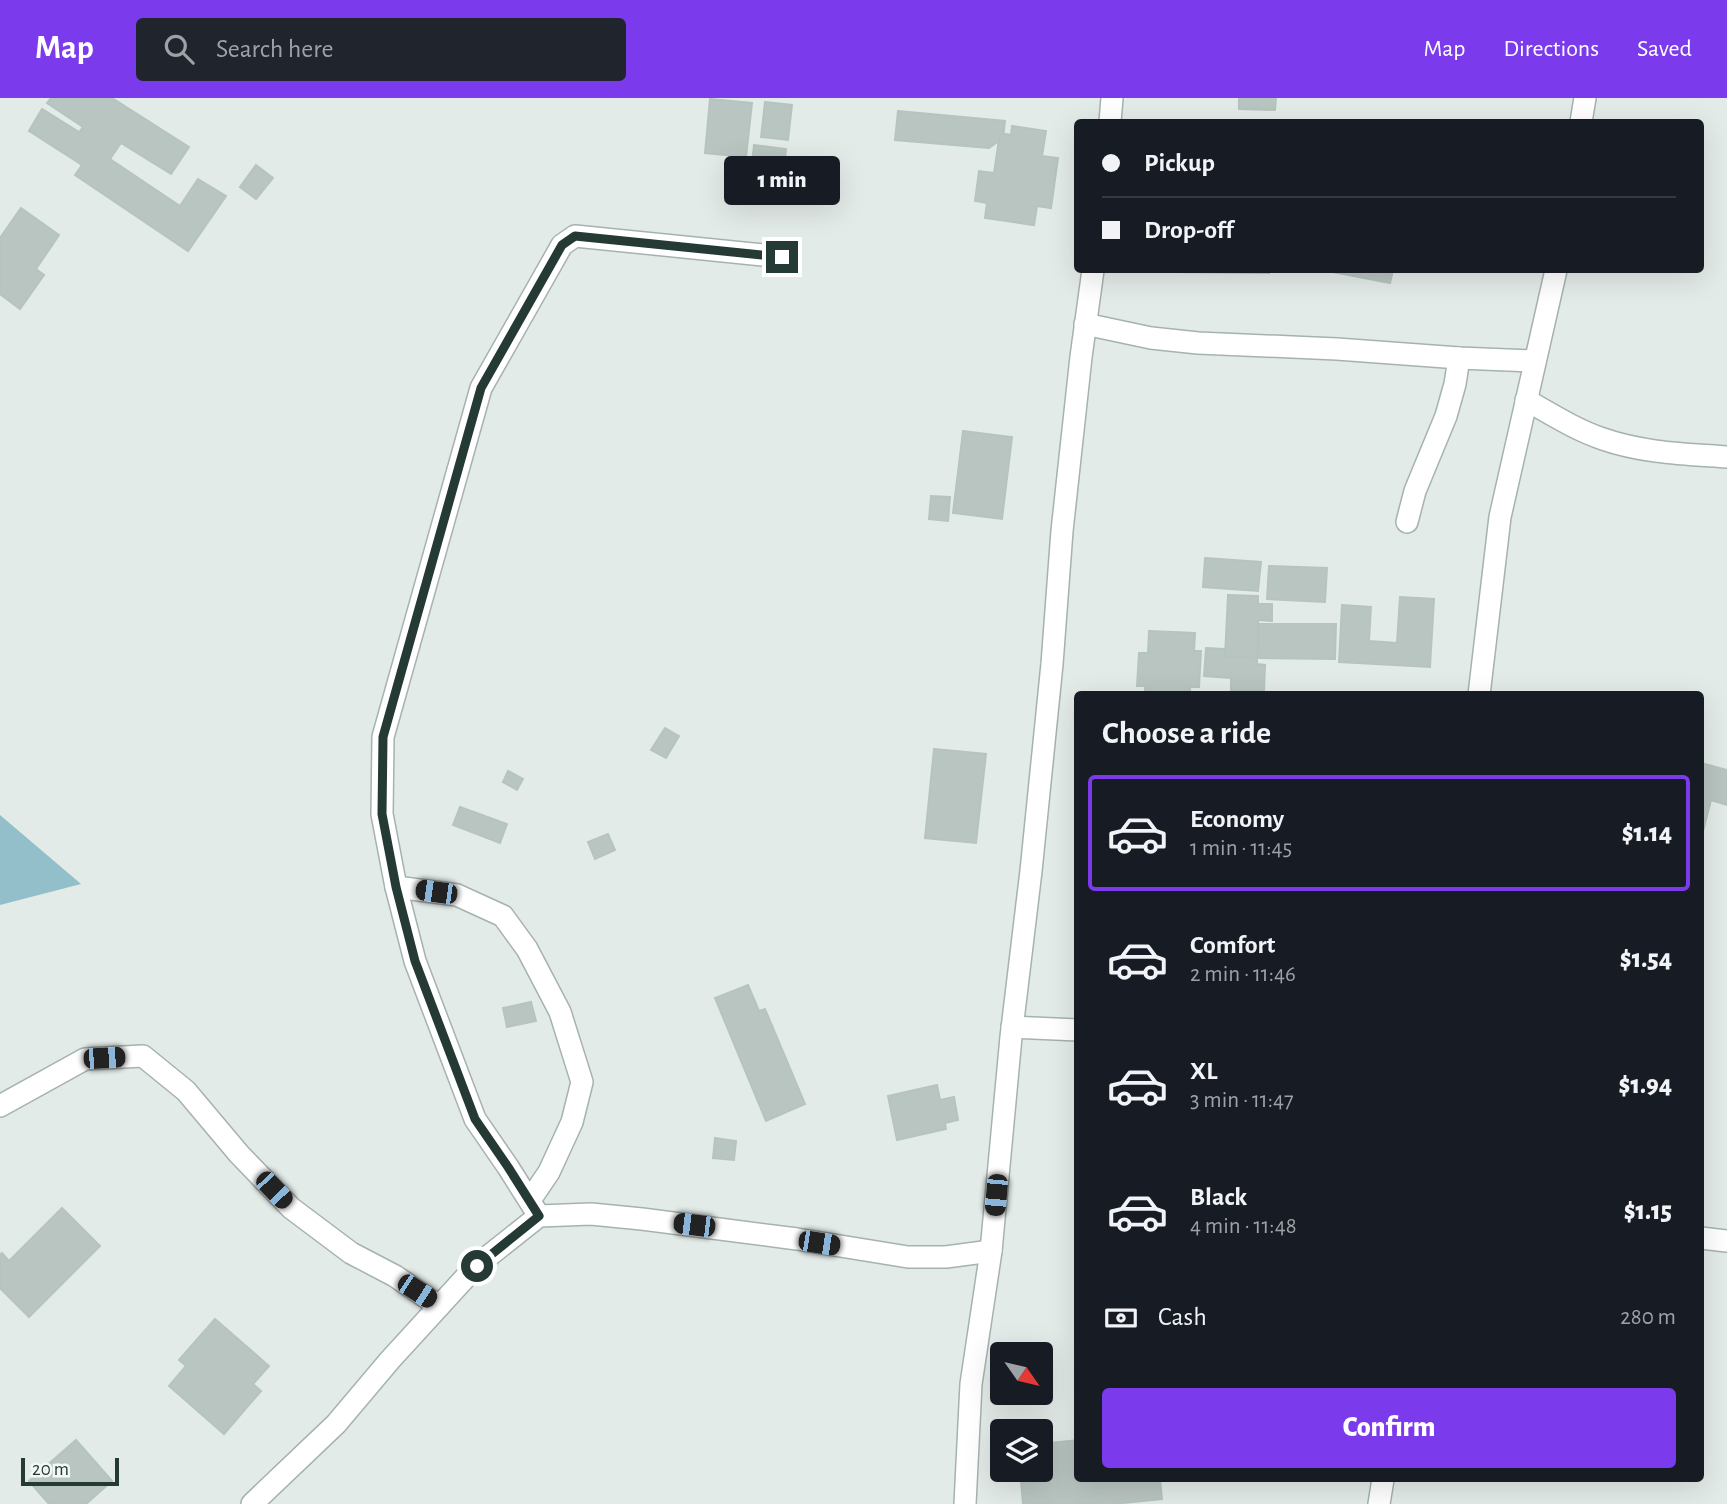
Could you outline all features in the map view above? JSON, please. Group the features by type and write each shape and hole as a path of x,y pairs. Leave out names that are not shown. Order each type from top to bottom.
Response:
{"street":[{"path":"1110,119 1112,98"},
{"path":"1582,119 1585,98"},
{"path":"534,1208 475,1119 415,961 396,887 382,814 383,737 481,388 562,245 575,236 782,257"},
{"path":"965,1504 971,1384 991,1251 1012,1027 1047,721 1062,531 1080,357 1093,273"},
{"path":"1479,691 1500,517 1555,273"},
{"path":"1086,324 1151,338 1198,343 1535,361"},
{"path":"1408,522 1415,491 1446,416 1459,358"},
{"path":"1525,400 1578,429 1604,439 1646,450 1727,457"},
{"path":"252,1504 336,1424 439,1306 534,1208 572,1122 582,1082 560,1013 527,949 503,916 457,895 396,887"},
{"path":"1012,1027 1074,1030"},
{"path":"0,1105 85,1059 143,1056 186,1091 239,1154 291,1208 351,1253 395,1276 439,1306"},
{"path":"534,1208 797,1239 908,1257 946,1257 991,1251"},
{"path":"1704,1238 1727,1241"},
{"path":"1379,1504 1383,1482"}],"water":[{"path":"0,815 81,884 0,905"}],"building":[{"path":"51,98 112,98 189,147 171,174 121,143 110,159 180,206 198,179 226,196 188,251 75,175 82,165 29,131 42,109 79,132 83,127 47,103"},
{"path":"1239,98 1276,98 1275,110 1239,109"},
{"path":"710,99 752,103 746,157 705,153"},
{"path":"765,102 792,105 788,140 761,137"},
{"path":"898,111 1005,121 1003,138 989,148 895,140"},
{"path":"1012,126 1046,131 1042,156 1058,158 1051,208 1037,206 1034,225 985,218 987,203 975,201 979,171 994,173 1000,133 1011,135"},
{"path":"754,145 786,149 784,166 752,163"},
{"path":"256,165 273,178 256,199 240,187"},
{"path":"21,208 59,235 36,269 44,275 20,309 0,294 0,238"},
{"path":"1338,273 1392,273 1390,283"},
{"path":"963,431 1012,437 1002,519 953,513"},
{"path":"931,496 950,497 948,521 929,519"},
{"path":"1205,558 1261,562 1258,591 1203,587"},
{"path":"1269,566 1327,568 1325,602 1267,599"},
{"path":"1228,595 1258,596 1258,604 1272,604 1272,621 1258,620 1257,658 1225,656"},
{"path":"1400,597 1434,599 1430,667 1339,662 1342,605 1371,607 1369,641 1397,643"},
{"path":"1259,624 1336,624 1335,659 1259,658"},
{"path":"1149,631 1195,633 1194,651 1201,651 1199,687 1190,687 1190,691 1145,691 1145,686 1137,686 1139,653 1148,653"},
{"path":"1206,648 1224,649 1224,657 1257,658 1257,664 1265,665 1264,691 1231,690 1231,678 1204,676"},
{"path":"665,728 679,736 666,758 651,750"},
{"path":"934,749 986,754 976,843 925,838"},
{"path":"1704,764 1727,770 1727,805 1711,800 1704,827"},
{"path":"508,771 523,779 517,790 503,782"},
{"path":"460,807 507,824 500,843 453,825"},
{"path":"608,834 615,850 595,859 588,842"},
{"path":"748,985 759,1011 765,1009 805,1104 766,1121 715,998"},
{"path":"531,1002 536,1021 507,1027 503,1008"},
{"path":"937,1085 940,1100 954,1097 958,1120 945,1123 946,1129 897,1140 888,1096"},
{"path":"715,1138 736,1141 734,1160 713,1158"},
{"path":"62,1208 100,1246 29,1317 0,1288 0,1255 2,1253 9,1261"},
{"path":"215,1319 269,1366 253,1384 261,1391 224,1434 169,1386 186,1366 179,1360"},
{"path":"76,1440 112,1481 86,1504 49,1504 29,1481"},
{"path":"1074,1440 1074,1482 1160,1482 1162,1499 1113,1504 1023,1504 1021,1482 1053,1482 1053,1443"}],"route":[{"path":"477,1266 539,1216 475,1119 415,961 396,887 382,814 383,737 481,388 562,245 575,236 782,257"}]}
